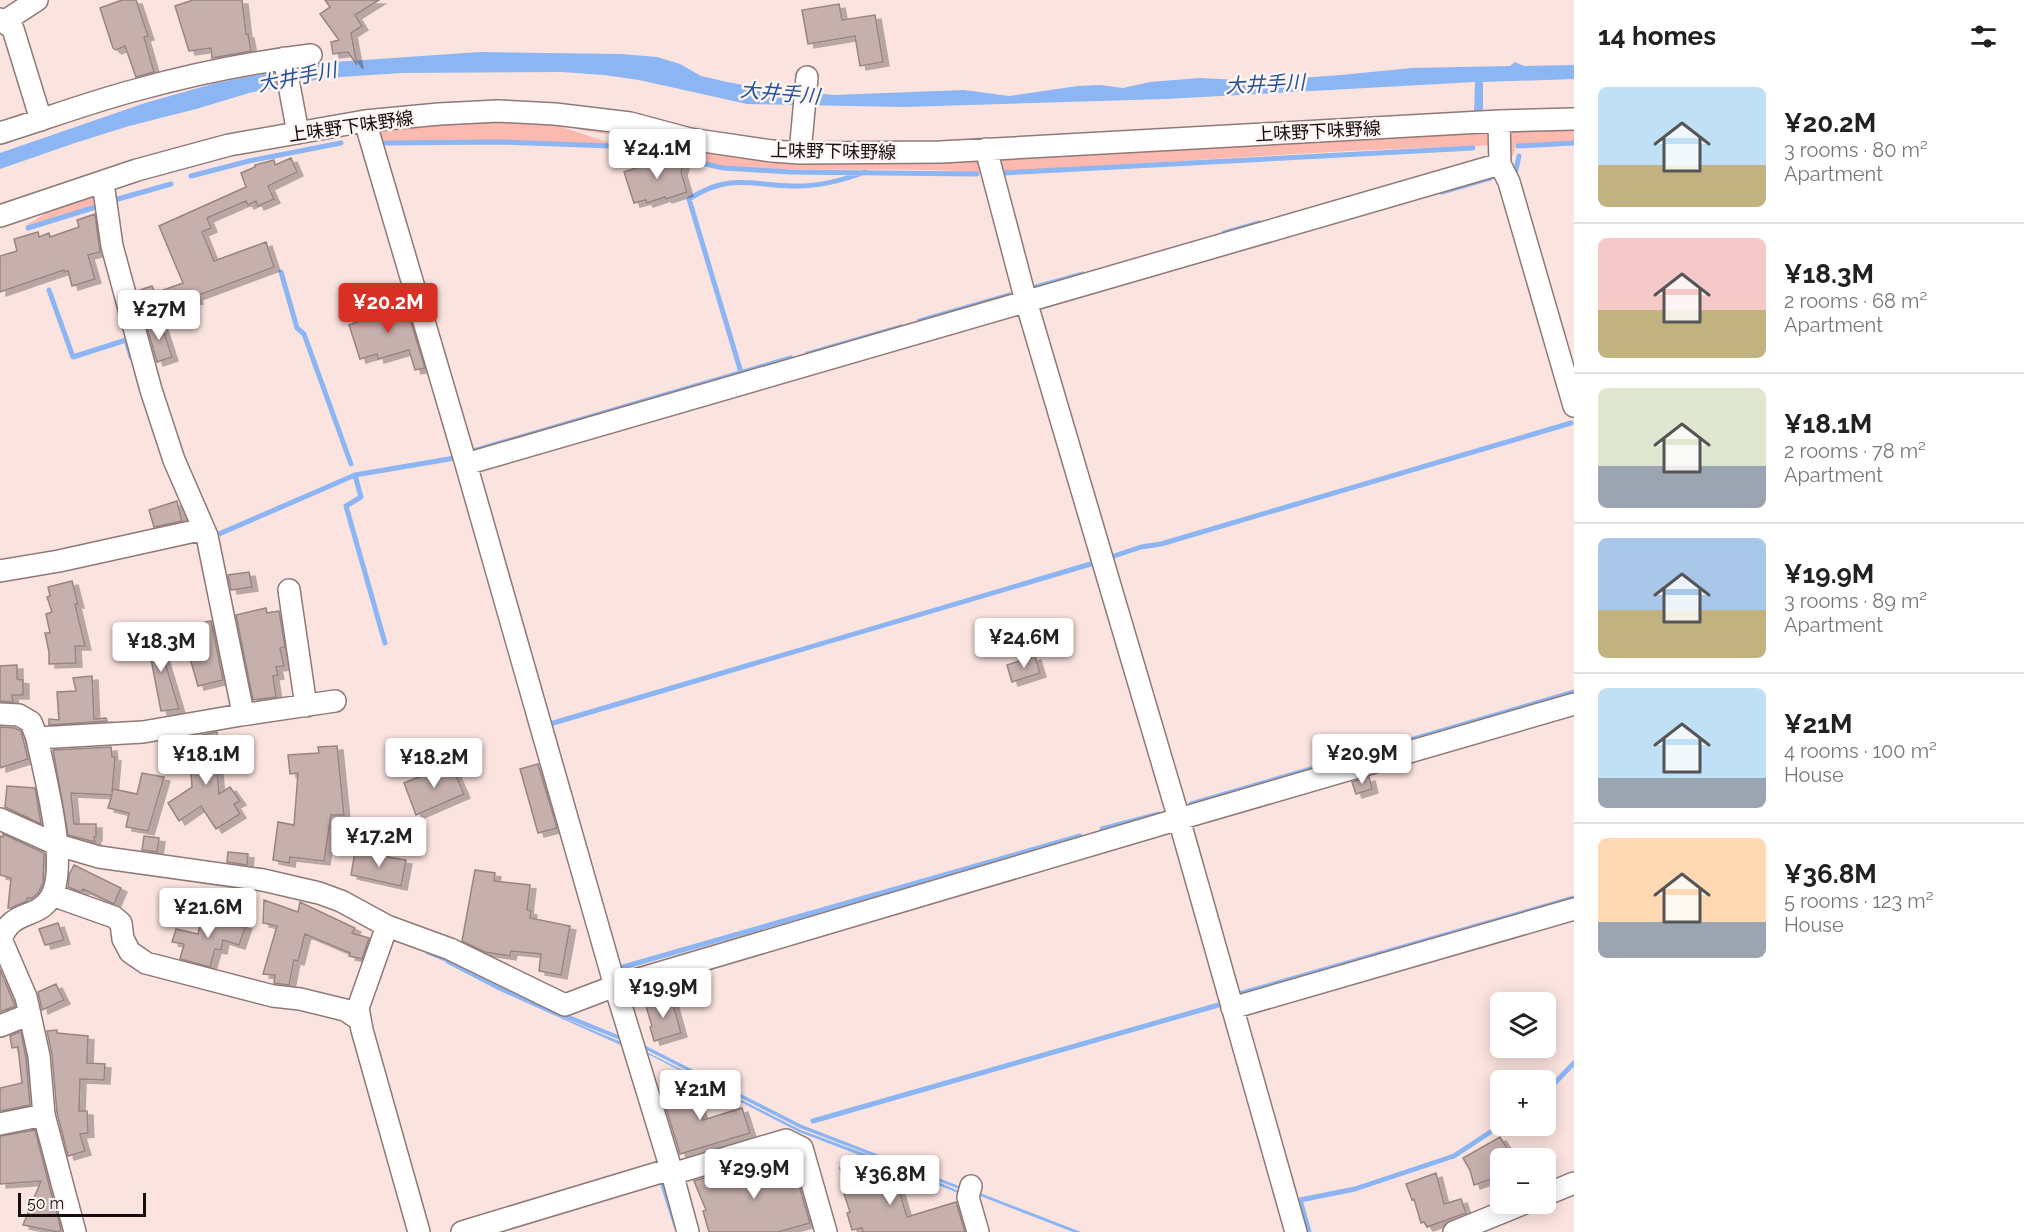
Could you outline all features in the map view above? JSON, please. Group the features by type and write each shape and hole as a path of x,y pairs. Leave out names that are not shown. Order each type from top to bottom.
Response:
{"street":[{"path":"37,0 2,20 13,29 41,120"},
{"path":"0,134 135,90 312,55"},
{"path":"285,61 297,127"},
{"path":"801,145 807,77"},
{"name":"上味野下味野線","path":"0,216 137,170 297,127 498,111 555,114 630,123 690,139 772,151 801,145 941,152 1499,121 1574,119"},
{"path":"365,121 688,1232"},
{"path":"1499,121 1500,164 1509,182 1574,406"},
{"path":"986,149 1026,301 1179,819 1296,1232"},
{"path":"466,464 1500,164"},
{"path":"103,183 112,246 151,390 174,460 207,536 226,620 241,703 241,716"},
{"path":"0,571 59,561 204,529"},
{"path":"289,590 306,706"},
{"path":"37,738 143,732 335,701"},
{"path":"0,819 58,845 99,857 301,887 341,901 387,926 450,949 565,1005 615,986 1574,704"},
{"path":"0,714 19,715 31,722 37,738 58,845 55,889 48,902 5,920 1,939 26,997 39,1056 44,1115 75,1232"},
{"path":"52,895 114,917 122,923 123,939 130,952 146,963 273,996 300,999 345,1010 360,1020"},
{"path":"1232,1008 1574,909"},
{"path":"387,926 358,1008 419,1232"},
{"path":"0,1026 30,1014"},
{"path":"0,1124 44,1115"},
{"path":"462,1232 786,1140 802,1148 826,1232"},
{"path":"1556,1190 1574,1183"},
{"path":"971,1186 968,1197 978,1232"},
{"path":"1454,1232 1498,1214"}],"shaded area":[{"path":"544,121 613,144 490,141 375,143 374,135 381,124"},
{"path":"561,122 973,157 983,165 987,173 725,166 689,160 627,144 625,137 581,130"},
{"path":"1574,125 1574,141 1516,144 1513,156 1506,155 1504,130"},
{"path":"1488,126 1495,145 1348,151 993,172 997,156"},
{"path":"95,192 104,204 25,226 76,195"}],"water":[{"name":"大井手川","path":"480,52 621,54 657,57 680,64 701,76 727,82 834,95 964,90 1009,96 1078,86 1100,85 1123,88 1150,82 1200,78 1259,81 1412,68 1510,66 1515,62 1524,66 1574,65 1574,79 1483,82 1483,112 1474,113 1475,82 1165,99 904,107 747,104 639,80 562,72 401,73 325,78 249,93 129,126 0,169 0,153 145,103 216,83 320,63"},
{"path":"1011,292 1012,295 918,322 917,319"},
{"path":"902,324 903,326 806,354 805,352"},
{"path":"792,355 793,358 472,452 471,449"},
{"path":"449,958 540,1003 625,1038 623,1041 554,1014 626,1044 625,1047 498,990 446,963"},
{"path":"640,1043 802,1125 964,1188 962,1190 925,1176 961,1194 799,1132 640,1050 801,1130 918,1173 800,1128 639,1046"},
{"path":"975,1191 1081,1232 1073,1232 975,1194"}],"building":[{"path":"122,0 136,0 148,36 144,37 154,72 136,77 125,46 116,50 113,48 100,8"},
{"path":"193,0 242,0 246,34 248,34 251,51 212,58 211,48 189,51 175,6"},
{"path":"325,0 379,0 355,15 362,26 351,33 357,65 348,52 333,54 331,42 339,40 320,14 330,7"},
{"path":"839,4 842,20 875,15 883,62 860,66 855,36 808,44 802,10"},
{"path":"657,155 684,161 681,172 687,192 647,203 646,200 634,203 624,172 654,162"},
{"path":"291,158 297,172 268,186 274,199 258,206 256,201 248,205 246,201 207,218 211,228 202,232 214,261 266,242 274,267 196,296 197,300 141,305 137,291 152,286 155,293 183,283 159,226 246,187 241,173 255,165 274,160 275,165"},
{"path":"95,214 100,252 88,255 95,279 72,286 68,271 64,272 64,270 0,292 0,256 17,251 14,239 38,232 39,237 49,233 50,237 79,227 77,220"},
{"path":"402,293 425,368 415,370 409,350 378,359 377,354 360,359 349,325 394,309 389,297"},
{"path":"160,320 172,357 157,362 146,324"},
{"path":"177,501 182,521 154,527 149,510"},
{"path":"249,572 252,587 231,590 228,575"},
{"path":"72,581 85,646 75,646 76,663 49,664 45,633 50,633 46,614 52,612 47,597 50,596 48,587"},
{"path":"266,608 267,613 279,611 285,647 280,648 284,666 276,667 278,675 273,676 276,697 253,700 236,615"},
{"path":"211,621 223,680 198,686 181,627"},
{"path":"154,626 179,709 161,711 145,628"},
{"path":"1035,656 1040,673 1012,682 1007,665"},
{"path":"17,665 17,679 23,680 23,695 12,695 13,702 0,701 0,666"},
{"path":"92,676 94,719 106,718 107,721 49,725 49,719 59,720 57,692 76,691 73,678"},
{"path":"0,727 15,728 21,731 28,759 0,768"},
{"path":"217,732 217,743 215,743 219,794 230,787 240,801 234,804 240,814 216,829 201,806 179,821 168,803 192,787 189,745 198,744 197,736"},
{"path":"337,746 344,815 331,815 324,861 290,857 289,863 273,860 278,822 294,825 298,773 290,774 288,755 319,753 318,747"},
{"path":"111,747 112,757 115,757 112,793 113,789 137,794 142,773 164,777 148,831 126,827 129,813 108,808 112,795 71,793 74,824 96,824 96,837 94,837 95,842 68,835 53,750"},
{"path":"451,764 464,794 416,815 404,783"},
{"path":"538,764 557,828 538,833 520,769"},
{"path":"1369,777 1372,789 1356,794 1352,782"},
{"path":"7,786 35,788 41,824 5,807"},
{"path":"3,834 44,853 43,883 38,893 11,908 8,908 11,878 0,875 0,836 3,837"},
{"path":"144,836 159,838 157,852 142,850"},
{"path":"228,852 248,854 247,865 227,862"},
{"path":"355,852 388,855 388,857 406,860 401,886 351,875"},
{"path":"74,865 121,888 114,904 83,889 81,892 68,887 69,875"},
{"path":"475,870 495,873 494,881 530,885 527,910 531,911 530,918 570,926 561,975 539,971 541,954 511,951 510,956 485,952 462,941"},
{"path":"264,900 298,912 300,902 355,928 352,933 369,938 362,959 349,956 350,953 305,934 298,961 294,960 289,985 274,983 275,975 263,974 277,926 263,923"},
{"path":"203,914 246,925 239,945 223,940 221,950 215,949 210,967 180,959 184,944 172,942 176,929 198,934"},
{"path":"58,923 64,940 45,945 39,929"},
{"path":"0,969 15,1006 0,1012"},
{"path":"56,984 64,1000 42,1010 38,992"},
{"path":"671,997 681,1033 654,1041 645,1003"},
{"path":"57,1030 57,1033 88,1036 87,1063 105,1064 104,1080 80,1079 79,1111 87,1111 88,1133 80,1134 85,1151 68,1156 57,1113 52,1055 47,1031"},
{"path":"21,1032 26,1058 30,1105 0,1111 0,1088 22,1083 18,1047 12,1048 10,1036"},
{"path":"682,1080 684,1088 693,1086 703,1120 742,1108 750,1133 680,1154 665,1105 671,1103 664,1084"},
{"path":"35,1130 54,1204 53,1208 56,1209 61,1230 58,1232 23,1225 41,1181 0,1184 0,1136"},
{"path":"1500,1137 1507,1148 1490,1148 1490,1179 1474,1185 1470,1170 1463,1158"},
{"path":"791,1158 810,1223 778,1232 709,1232 703,1211 706,1210 694,1181 733,1169 735,1177"},
{"path":"860,1162 862,1167 875,1164 884,1188 897,1184 907,1217 956,1202 965,1232 863,1232 862,1228 852,1230 847,1213 850,1212 842,1187 846,1186 840,1168"},
{"path":"1436,1173 1444,1204 1461,1199 1466,1213 1427,1227 1424,1222 1421,1223 1414,1199 1412,1200 1406,1184"}],"waterway":[{"path":"386,143 501,142 611,146"},
{"path":"191,176 249,161 341,143"},
{"path":"1518,146 1574,143"},
{"path":"628,146 723,168 790,172 977,174"},
{"path":"1002,173 1473,148"},
{"path":"1516,178 1519,156"},
{"path":"740,369 689,199 703,191 728,183 811,186 838,181 865,172"},
{"path":"1442,192 1490,178"},
{"path":"111,201 171,184"},
{"path":"28,228 99,206"},
{"path":"1224,233 1259,223"},
{"path":"281,272 297,328 304,334 351,464"},
{"path":"1036,287 1083,274"},
{"path":"49,290 73,357 126,340 131,357"},
{"path":"1111,557 1571,423"},
{"path":"212,537 355,475 455,458"},
{"path":"355,475 361,497 346,506 385,643"},
{"path":"550,724 1094,563"},
{"path":"1191,804 1574,692"},
{"path":"1102,829 1159,814"},
{"path":"623,967 1080,836"},
{"path":"1239,994 1574,898"},
{"path":"428,952 453,962"},
{"path":"813,1121 1222,1004"},
{"path":"1556,1082 1574,1063"},
{"path":"1309,1232 1300,1200 1355,1189 1454,1156 1490,1132"},
{"path":"661,1179 676,1226"}]}
